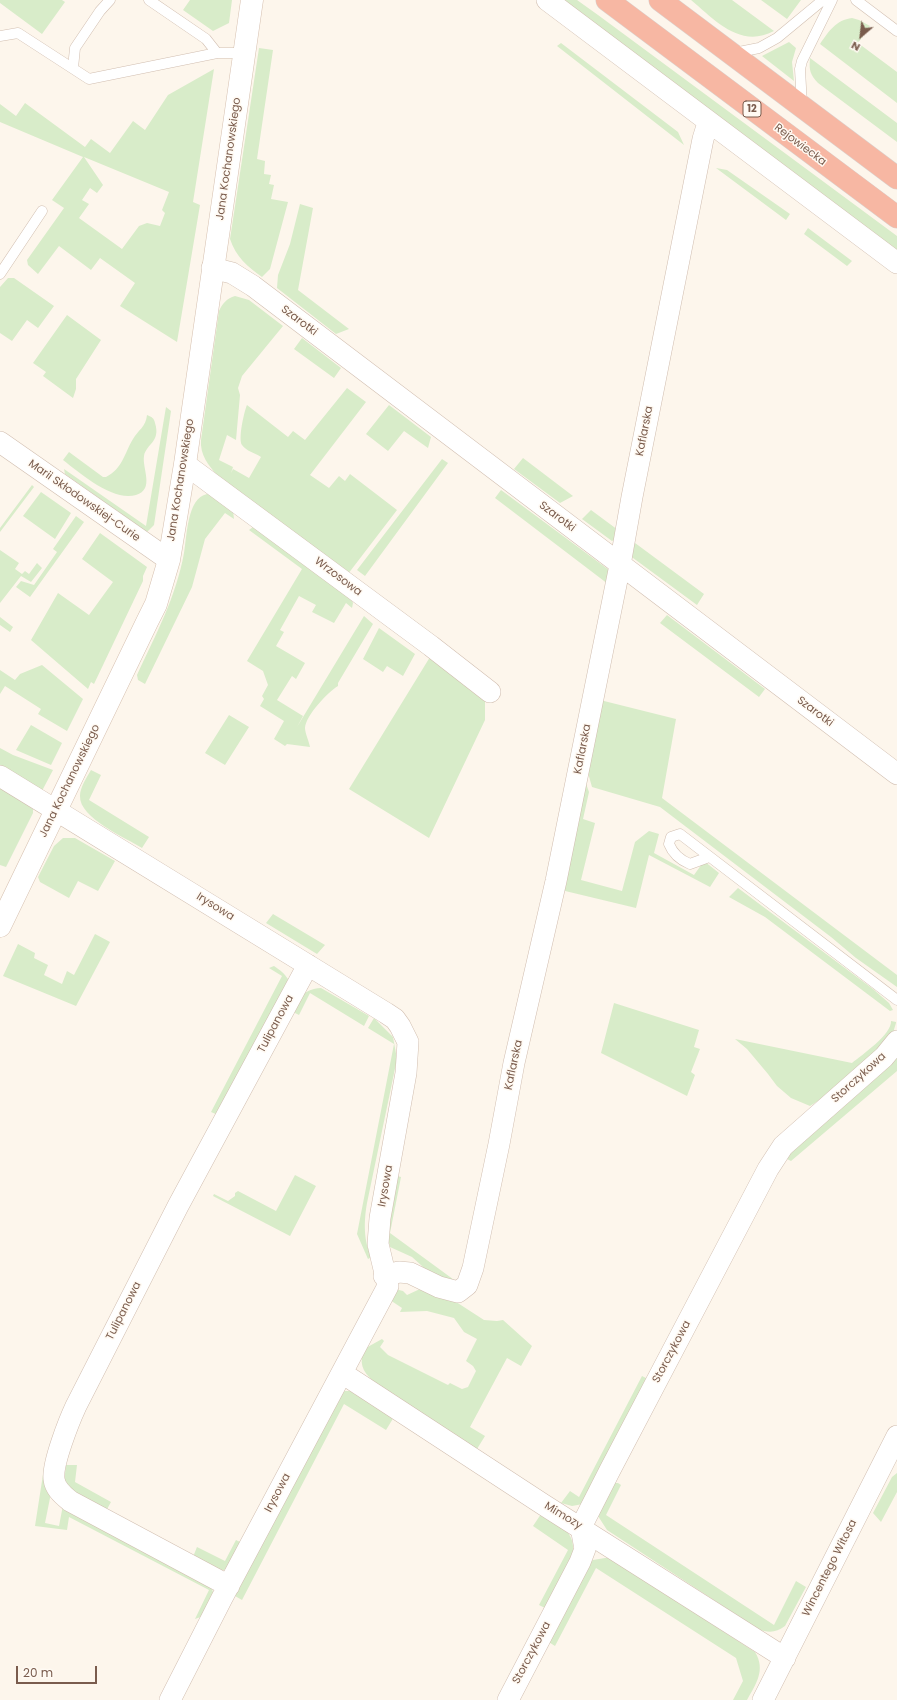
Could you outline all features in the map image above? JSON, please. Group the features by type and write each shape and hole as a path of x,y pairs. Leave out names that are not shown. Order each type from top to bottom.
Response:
{"highway":[{"name":"Rejowiecka","path":"607,0 897,217"},
{"path":"660,0 897,178"}],"street":[{"name":"Jana Kochanowskiego","path":"0,926 156,604 169,560 252,0"},
{"path":"546,0 708,123 897,263"},
{"name":"Kaflarska","path":"384,1276 399,1272 410,1273 439,1287 458,1292 467,1285 473,1268 514,1063 556,880 620,565 662,341 703,138 708,123"},
{"name":"Szarotki","path":"212,268 232,273 253,286 897,774"},
{"name":"Marii Skłodowskiej-Curie","path":"0,442 169,560"},
{"name":"Wrzosowa","path":"184,464 431,646 490,692"},
{"name":"Irysowa","path":"0,776 395,1019 405,1034 408,1042 406,1073 380,1218 378,1244 384,1276 388,1286 170,1700"},
{"name":"Tulipanowa","path":"229,1586 70,1501 59,1491 54,1479 54,1472 63,1438 76,1406 178,1206 308,965"},
{"name":"Storczykowa","path":"508,1700 580,1562 585,1549 581,1528 774,1159 783,1146 884,1057 897,1041"},
{"name":"Mimozy","path":"342,1373 544,1505 785,1658"},
{"name":"Wincentego Witosa","path":"763,1700 895,1446"}],"lane":[{"path":"73,68 75,48 100,11 110,0"},
{"path":"149,0 206,39 217,53"},
{"path":"731,54 759,48 777,38 823,0"},
{"path":"802,106 800,69 802,61 832,0"},
{"path":"856,0 897,30"},
{"path":"0,36 18,33 89,79 217,53 244,53"},
{"path":"0,274 42,212"},
{"path":"710,857 897,1000"}],"green space":[{"path":"0,0 62,0 65,2 42,34 0,3"},
{"path":"190,0 232,0 229,23 213,31 183,10"},
{"path":"557,0 577,0 897,236 897,255"},
{"path":"691,0 732,0 774,31 762,36 750,37 739,34 729,30 709,16"},
{"path":"761,0 801,0 787,19"},
{"path":"852,18 870,26 858,43 897,72 897,103 820,44 833,27 846,19"},
{"path":"789,42 796,48 792,62 794,81 762,56"},
{"path":"561,43 678,132 684,145 557,46"},
{"path":"259,48 273,50 257,159 265,161 264,174 271,175 269,184 274,185 271,199 288,202 270,269 262,277 243,261 235,251 230,239"},
{"path":"810,58 897,123 897,142 818,83 811,72"},
{"path":"214,69 193,202 200,205 177,342 120,306 135,283 100,258 91,270 59,246 38,274 28,265 27,260 64,208 52,200 83,157 0,122 0,104 16,116 25,103 85,147 91,139 110,153 133,121 145,130 168,95","holes":["84,157 169,192 162,210 165,213 160,226 147,223 139,226 122,249 79,218 89,204 82,200 90,188 97,193 103,185"]},
{"path":"716,168 727,170 790,214 786,220"},
{"path":"300,204 313,208 298,290 349,329 336,334 277,288 278,275 290,244"},
{"path":"808,228 852,261 847,266 804,234"},
{"path":"8,278 14,278 54,306 38,328 27,320 12,341 0,333 0,287"},
{"path":"235,296 249,300 283,326 242,376 238,388 240,395 236,440 227,435 219,460 233,467 231,473 233,469 249,478 261,457 246,449 241,442 242,425 247,405 288,437 293,431 305,440 347,388 366,402 310,475 329,488 339,476 345,481 350,474 397,510 348,574 218,476 203,455 201,440 219,311 225,302"},
{"path":"67,315 101,340 76,379 76,389 73,398 43,376 46,372 33,363"},
{"path":"302,338 341,368 334,378 294,349"},
{"path":"389,405 431,437 428,448 404,431 388,451 366,434"},
{"path":"166,407 171,411 154,525 147,532 65,474 64,469 146,526"},
{"path":"147,415 154,420 156,434 155,439 145,452 144,456 146,483 142,492 136,495 127,496 107,490 88,479 63,460 69,452 103,477 106,477 120,465 133,439 145,423"},
{"path":"523,458 573,496 560,503 514,469"},
{"path":"442,459 448,463 365,576 357,570"},
{"path":"32,485 34,487 0,532 0,528"},
{"path":"501,490 609,570 608,584 495,498"},
{"path":"41,492 71,513 55,539 23,516"},
{"path":"207,494 211,495 233,511 234,519 225,513 205,539 192,587 145,684 138,680 137,675 165,615 176,585 192,510 200,497"},
{"path":"591,510 618,530 616,539 612,541 582,519"},
{"path":"76,516 84,522 30,597 16,587 21,581 34,585 57,552 53,549"},
{"path":"253,527 351,599 353,603 352,608 346,603 334,623 312,612 316,605 299,596 280,630 284,632 276,646 305,663 296,679 292,676 277,700 303,716 297,727 364,616 373,624 338,683 338,686 323,698 309,717 305,728 310,747 287,744 285,746 274,739 284,721 260,706 264,699 262,696 268,685 263,671 247,661 302,569 249,530"},
{"path":"100,533 147,567 143,576 143,581 94,684 91,682 88,689 31,640 58,593 89,615 113,582 82,559"},
{"path":"631,540 704,594 697,605 629,555"},
{"path":"0,550 19,563 15,569 22,574 25,571 29,574 37,563 42,568 31,582 21,576 0,603"},
{"path":"667,615 765,689 759,697 660,623"},
{"path":"0,617 13,627 10,632 0,625"},
{"path":"379,628 415,654 403,676 387,666 383,672 363,659"},
{"path":"430,657 485,701 485,720 429,838 349,789"},
{"path":"42,665 83,699 67,731 38,714 41,709 5,686 0,694 0,670 15,680 20,674"},
{"path":"600,700 676,719 662,798 897,975 897,987 856,958 831,937 660,807 592,787 586,766"},
{"path":"229,715 249,727 225,765 205,753"},
{"path":"31,725 62,743 51,765 16,750"},
{"path":"0,748 13,755 53,770 43,789 42,790 0,767"},
{"path":"91,770 101,775 89,800 149,837 142,848 115,833 87,812 82,804 80,796 81,789"},
{"path":"584,778 589,792 583,819 595,823 581,880 622,891 635,842 649,831 659,834 654,853 694,875 704,861 719,873 710,887 649,855 636,908 561,890"},
{"path":"0,786 33,809 33,813 6,867 0,865"},
{"path":"63,838 75,838 115,861 98,891 78,881 69,898 40,882 38,877 54,846"},
{"path":"738,888 873,989 889,1003 893,1010 890,1011 765,917 729,897"},
{"path":"273,914 325,945 317,954 266,923"},
{"path":"95,934 110,942 76,1006 3,976 18,944 35,953 34,958 48,965 44,975 62,984 67,971 74,975"},
{"path":"274,966 288,979 286,985 218,1115 211,1112 282,976 269,968"},
{"path":"321,988 369,1016 364,1026 310,993 299,1015 291,1011 306,992"},
{"path":"614,1003 699,1030 694,1047 700,1049 691,1072 695,1075 687,1096 601,1053"},
{"path":"374,1018 393,1037 397,1059 367,1203 365,1224 366,1238 372,1257 368,1259 357,1234 394,1044 368,1028"},
{"path":"891,1021 896,1022 892,1036 832,1092 810,1106 791,1098 777,1086 747,1049 735,1039 852,1063 882,1038 887,1032"},
{"path":"897,1056 897,1071 791,1161 785,1158"},
{"path":"295,1175 316,1186 290,1236 213,1196 214,1194 228,1201 235,1196 235,1193 238,1191 276,1211"},
{"path":"397,1176 401,1177 390,1233 461,1285 426,1272 412,1257 390,1247 387,1233"},
{"path":"395,1289 403,1291 407,1295 420,1289 450,1298 484,1320 503,1320 532,1346 521,1366 507,1358 470,1427 485,1436 477,1449 373,1381 366,1374 362,1366 362,1354 364,1349 382,1339 384,1341 380,1347 388,1355 448,1385 450,1383 462,1389 468,1387 476,1371 473,1366 466,1361 477,1339 464,1332 454,1318 427,1311 400,1312 402,1308 390,1300"},
{"path":"642,1376 648,1379 583,1504 572,1506 561,1503 570,1491 579,1497"},
{"path":"350,1391 394,1417 386,1430 344,1404 242,1600 235,1596 341,1393"},
{"path":"66,1465 77,1465 75,1482 111,1502 106,1511 81,1498 64,1482"},
{"path":"44,1468 50,1468 51,1493 45,1523 59,1526 63,1505 211,1587 213,1592 206,1615 195,1619 209,1590 69,1517 67,1530 35,1526"},
{"path":"897,1473 897,1492 881,1522 873,1513 892,1477"},
{"path":"613,1483 618,1483 621,1485 606,1515 774,1625 796,1581 806,1587 785,1626 772,1632 758,1629 607,1530 598,1516"},
{"path":"541,1514 565,1529 572,1540 573,1547 573,1555 545,1608 539,1605 568,1550 533,1526"},
{"path":"236,1540 242,1543 226,1569 221,1571 193,1557 197,1547 225,1561"},
{"path":"610,1558 755,1652 760,1665 760,1671 756,1683 747,1700 733,1700 743,1681 736,1658 596,1568 555,1646 547,1641 587,1564 593,1560"}]}
